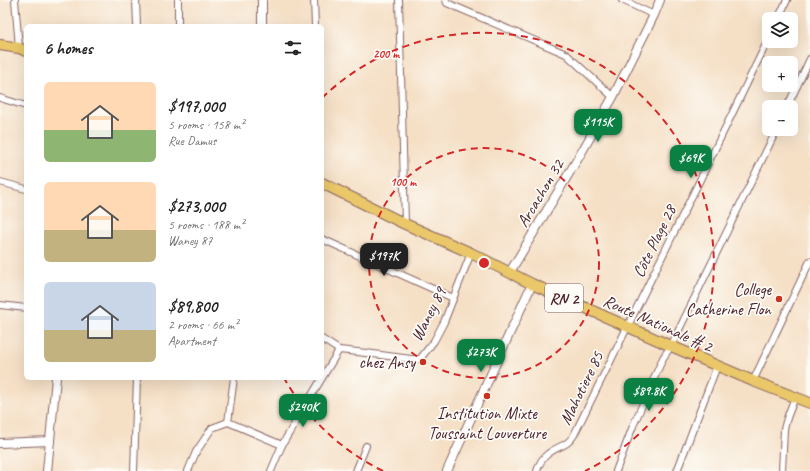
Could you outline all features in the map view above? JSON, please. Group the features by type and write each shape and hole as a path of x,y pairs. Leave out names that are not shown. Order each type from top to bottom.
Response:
{"main road":[{"path":"0,45 22,49"},
{"name":"Route Nationale # 2","path":"324,184 405,224 471,253 532,284 627,327 753,381 810,403"}],"street":[{"path":"15,0 22,49"},
{"path":"136,0 137,24"},
{"path":"178,0 178,24"},
{"path":"262,0 262,24"},
{"path":"314,0 315,24"},
{"path":"399,0 405,224"},
{"path":"446,0 447,3 566,54 613,97"},
{"path":"622,0 654,15"},
{"name":"Arcachon 32","path":"510,272 613,97 660,0"},
{"path":"781,12 787,0"},
{"name":"Côte Plage 28","path":"627,327 696,190 764,48"},
{"path":"790,100 810,59"},
{"path":"0,98 24,105"},
{"path":"616,471 633,426 663,358 671,346 774,136"},
{"path":"0,182 24,188"},
{"path":"324,240 453,298"},
{"name":"Waney 89","path":"324,340 339,350 411,360 420,359 434,341 444,322 471,253"},
{"path":"753,381 810,261"},
{"path":"447,471 532,284"},
{"path":"0,305 24,308"},
{"name":"Mahotiere 85","path":"536,471 548,453 571,440 627,327"},
{"path":"324,375 339,350"},
{"path":"677,471 717,366"},
{"path":"47,471 56,380"},
{"path":"134,471 137,380"},
{"path":"228,422 234,380"},
{"path":"271,471 282,445 321,380"},
{"path":"782,471 784,429 795,397"},
{"path":"188,471 196,452 212,428 228,422 282,445"},
{"path":"0,443 50,441"},
{"path":"356,471 366,446"}],"place":[{"name":"College Catherine Flon","path":"779,299"},
{"name":"chez Ansy","path":"423,362"},
{"name":"Institution Mixte Toussaint Louverture","path":"487,396"}]}
